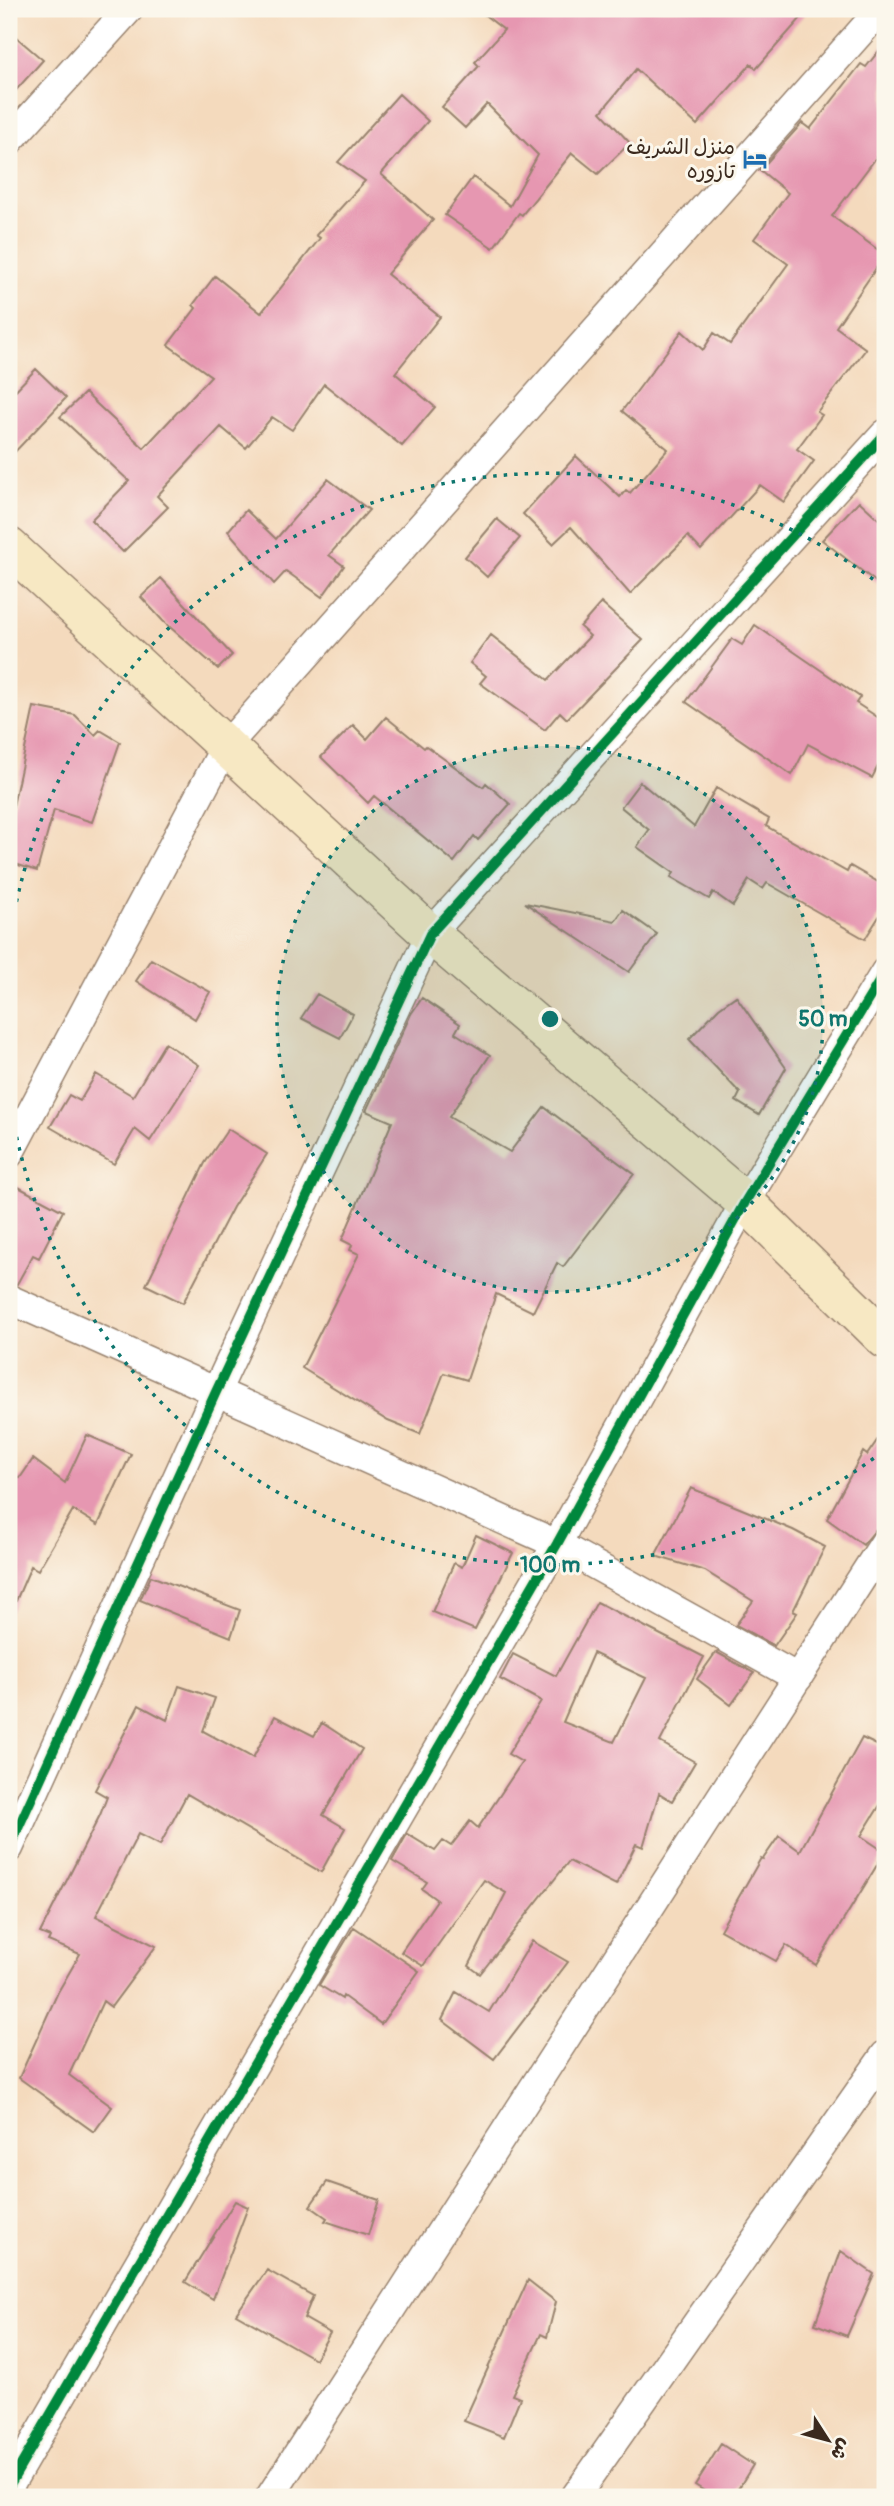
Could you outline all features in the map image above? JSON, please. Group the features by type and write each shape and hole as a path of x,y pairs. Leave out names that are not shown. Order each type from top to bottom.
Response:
{"street":[{"path":"9,141 129,9"},
{"path":"9,1154 225,747 881,9"},
{"path":"9,1849 215,1394 430,934 885,435"},
{"path":"9,547 430,934 746,1202 885,1339"},
{"path":"9,2486 557,1545 746,1202 885,972"},
{"path":"9,1300 557,1545 798,1678"},
{"path":"270,2497 885,1542"},
{"path":"575,2497 885,2055"}],"building":[{"path":"477,9 809,9 756,69 751,64 697,125 636,69 601,112 630,143 598,174 572,153 522,215 519,213 493,248 445,215 473,177 510,206 538,155 487,104 465,128 442,107 479,66 475,62 504,30"},
{"path":"9,31 43,60 9,98"},
{"path":"885,43 885,146 832,216 885,255 836,327 866,349 817,412 822,415 797,449 814,461 784,502 760,485 701,550 688,536 630,594 571,527 553,544 523,514 576,456 620,497 626,490 630,493 668,449 622,411 682,331 703,350 714,333 730,344 788,264 754,239 788,193 760,170 802,123 810,129 861,64 866,67"},
{"path":"399,94 428,121 381,174 433,220 387,274 440,317 395,373 435,407 402,446 324,384 292,430 272,417 246,448 221,427 157,496 168,507 123,552 91,520 129,481 60,417 85,393 144,448 211,376 168,345 196,308 193,305 215,276 261,313 320,238 316,235 365,181 338,162"},
{"path":"36,369 66,398 9,458 9,397"},
{"path":"328,479 369,510 329,555 344,566 322,597 286,571 274,584 228,531 246,510 276,539"},
{"path":"859,501 885,525 885,589 822,540"},
{"path":"497,519 520,538 487,577 465,557"},
{"path":"161,578 232,655 218,669 163,621 141,597"},
{"path":"601,603 643,640 567,719 560,712 545,730 480,683 486,676 470,663 491,635 548,680 590,636 580,627"},
{"path":"755,625 860,697 856,703 885,722 885,752 872,778 808,744 792,775 686,702 732,639 742,645"},
{"path":"34,707 75,715 95,735 100,730 120,742 92,822 54,810 37,871 9,862 9,805 13,806"},
{"path":"386,717 424,748 426,746 483,787 486,783 510,804 478,840 474,836 454,862 374,796 368,803 321,757 353,725 367,739"},
{"path":"640,782 694,827 716,788 769,819 766,826 847,872 850,866 885,886 885,907 865,939 767,883 763,889 749,880 733,906 713,892 709,899 671,877 674,873 637,847 649,830 621,807"},
{"path":"525,903 615,921 623,910 657,934 629,972"},
{"path":"151,959 210,992 195,1019 136,981"},
{"path":"317,994 353,1014 340,1038 301,1018"},
{"path":"736,996 786,1068 759,1115 736,1101 740,1093 689,1039 719,1008"},
{"path":"422,998 460,1024 455,1033 490,1055 449,1117 510,1152 544,1107 634,1174 563,1267 557,1263 533,1312 496,1294 467,1380 444,1373 420,1434 388,1421 302,1368 359,1254 350,1250 352,1245 342,1240 392,1122 366,1111 411,1014"},
{"path":"165,1043 199,1065 150,1141 135,1129 114,1164 50,1127 69,1095 80,1101 96,1074 133,1096"},
{"path":"228,1129 267,1154 233,1207 183,1303 146,1285 205,1163"},
{"path":"9,1182 63,1211 39,1258 33,1255 17,1284 9,1283"},
{"path":"885,1429 885,1525 877,1528 863,1545 827,1519 863,1452 867,1455"},
{"path":"87,1435 131,1454 98,1525 73,1510 38,1570 31,1566 9,1617 9,1473 20,1478 33,1459 65,1483"},
{"path":"691,1488 793,1530 825,1547 793,1611 797,1613 774,1646 736,1625 753,1601 705,1571 655,1556"},
{"path":"476,1535 513,1553 475,1630 432,1612 454,1563 462,1567"},
{"path":"151,1576 240,1610 231,1637 140,1600"},
{"path":"597,1602 704,1657 660,1742 695,1762 672,1801 659,1793 643,1847 636,1844 616,1885 569,1861 480,1974 469,1966 506,1893 484,1880 423,1966 401,1952 437,1900 422,1889 427,1882 392,1861 407,1834 435,1851 443,1841 451,1846 470,1821 478,1828 522,1762 508,1754 541,1701 500,1679 513,1654 556,1676","holes":["593,1653 646,1678 614,1742 563,1722"]},
{"path":"716,1652 754,1673 731,1705 697,1679"},
{"path":"179,1686 215,1698 203,1731 253,1758 275,1716 314,1736 322,1723 362,1749 323,1815 345,1828 321,1872 187,1794 160,1845 138,1834 96,1916 156,1946 111,2007 103,2001 69,2075 112,2107 94,2132 19,2078 58,1992 80,1954 48,1941 50,1937 40,1933 100,1815 107,1797 95,1790 139,1705 167,1720"},
{"path":"862,1738 885,1749 885,1797 861,1836 885,1852 816,1965 786,1945 776,1961 720,1930 761,1858 763,1859 779,1836 800,1851"},
{"path":"354,1927 419,1971 381,2024 343,1996 342,1999 319,1985"},
{"path":"532,1941 568,1962 494,2059 442,2020 456,1992 489,2012"},
{"path":"327,2182 379,2200 368,2235 325,2221 327,2218 310,2206"},
{"path":"235,2201 248,2207 213,2299 185,2282"},
{"path":"841,2251 874,2274 847,2336 815,2324"},
{"path":"267,2270 313,2296 304,2318 330,2333 315,2359 236,2314"},
{"path":"528,2280 556,2302 547,2337 541,2334 512,2395 520,2398 504,2437 464,2421"},
{"path":"721,2444 753,2465 733,2497 714,2497 695,2485"}],"cycle path":[{"path":"9,1848 215,1394 430,934 885,434"},
{"path":"9,2486 557,1544 745,1202 885,972"}],"place":[{"name":"منزل الشريف تازوره","path":"755,159"}]}
